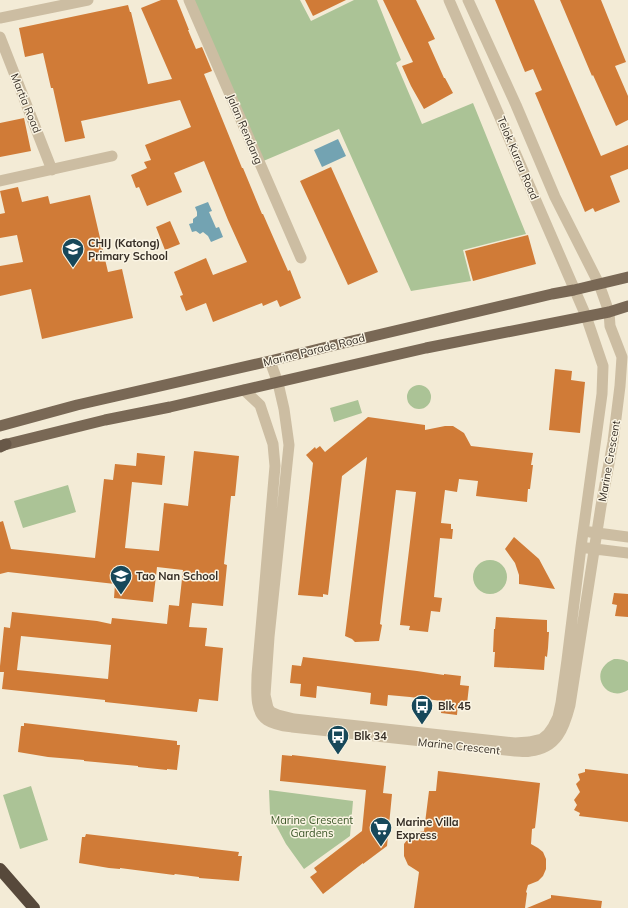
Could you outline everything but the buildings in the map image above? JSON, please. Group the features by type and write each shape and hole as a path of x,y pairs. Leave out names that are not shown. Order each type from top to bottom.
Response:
{"highway":[{"path":"0,869 34,908"}],"main road":[{"name":"Marine Parade Road","path":"0,426 78,405 270,361 335,344 574,290 628,276"},
{"name":"Marine Parade Road","path":"2,446 105,420 278,383 426,348 609,312 628,306"}],"street":[{"path":"0,18 88,0"},
{"name":"Jalan Rendang","path":"189,0 301,258"},
{"name":"Telok Kurau Road","path":"449,0 586,316"},
{"name":"Telok Kurau Road","path":"468,0 516,105 555,197 599,284 609,312"},
{"name":"Martia Road","path":"0,37 52,170"},
{"path":"0,181 112,156"},
{"name":"Marine Crescent","path":"244,390 260,405 273,444 275,466 260,636 257,689 260,711 266,720 292,728 515,751 531,751 546,747 554,740 561,731 568,713 594,549 613,442 620,386 622,357 610,326 609,312"},
{"name":"Marine Crescent","path":"270,361 278,383 284,409 289,445 266,668 265,695 268,708 271,712 278,715 294,719 515,743 529,742 542,739 554,727 561,703 567,660 599,417 603,366 586,316"},
{"path":"583,532 628,537"},
{"path":"581,547 628,553"}],"green space":[{"path":"192,0 300,0 311,21 354,0 377,0 401,60 396,63 422,124 473,103 526,234 463,250 471,281 411,291 339,129 261,162"},
{"path":"419,385 428,388 431,397 428,406 419,409 410,406 407,397 410,388"},
{"path":"358,400 362,413 334,422 330,408"},
{"path":"68,485 76,512 23,528 14,501"},
{"path":"487,560 493,560 497,561 504,567 507,577 506,584 500,591 493,594 487,594 483,593 476,587 473,580 473,574 474,570 480,563"},
{"path":"614,659 628,662 628,690 620,693 613,693 607,690 602,684 600,678 601,671 606,664"},
{"path":"31,786 48,840 20,849 3,795"},
{"name":"Marine Crescent Gardens","path":"269,790 353,801 350,836 304,869 286,844 270,814"}],"water":[{"path":"338,139 346,156 322,167 314,150"},
{"path":"208,202 212,211 209,212 216,228 219,227 223,237 211,242 208,236 203,232 200,234 196,231 192,232 189,224 193,223 193,219 197,216 195,207"}],"place":[{"name":"CHIJ (Katong) Primary School","path":"73,268"},
{"name":"Tao Nan School","path":"121,596"},
{"name":"Blk 45","path":"422,726"},
{"name":"Blk 34","path":"338,756"},
{"name":"Marine Villa Express","path":"381,848"}]}
